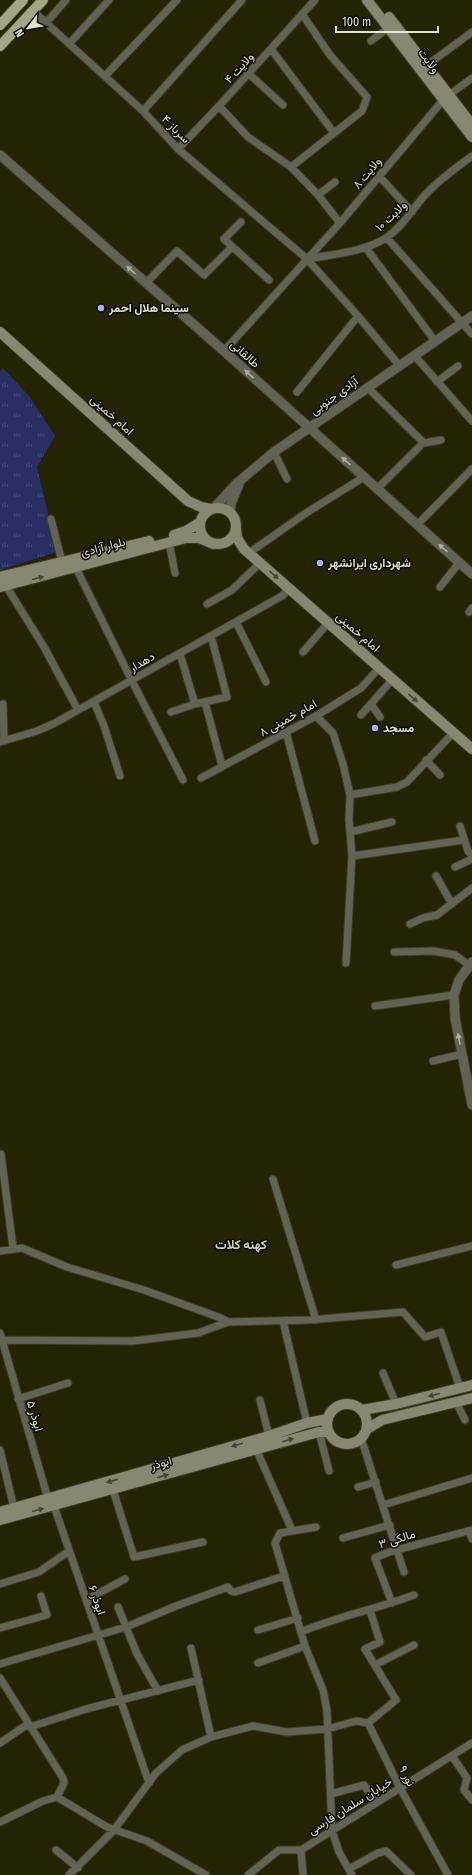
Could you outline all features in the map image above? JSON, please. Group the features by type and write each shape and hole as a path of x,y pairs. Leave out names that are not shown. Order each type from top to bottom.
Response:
{"main road":[{"path":"0,25 23,0"},
{"path":"0,46 43,0"},
{"name":"ولایت","path":"367,0 388,28 446,98 472,125"},
{"name":"ولایت","path":"375,0 426,66 472,137"},
{"name":"امام خمینی","path":"0,332 188,501 200,507 212,508"},
{"path":"188,501 196,509 200,521"},
{"path":"212,508 225,509 230,512 236,523 236,529 230,540 216,544 204,538 199,528 200,521 204,513 212,508"},
{"name":"بلوار آزادی","path":"0,577 180,533 200,521"},
{"name":"امام خمینی","path":"236,529 237,538 247,551 472,750"},
{"name":"بلوار آزادی","path":"3,587 169,542 193,538 199,538 216,544 247,551"},
{"path":"362,1410 396,1404 472,1385"},
{"path":"367,1429 367,1422 362,1410 352,1404 345,1404 334,1409 328,1419 329,1432 339,1442 346,1444 353,1443 361,1438 367,1429 382,1420 472,1398"},
{"name":"ابوذر","path":"0,1520 51,1502 308,1423 328,1419"},
{"name":"ابوذر","path":"0,1512 14,1508 113,1490 319,1432 329,1432"}],"street":[{"path":"46,23 66,0"},
{"path":"69,44 109,0"},
{"path":"105,76 177,0"},
{"path":"143,111 242,0"},
{"name":"ولایت ۴","path":"178,148 219,106 315,0"},
{"name":"سرباز ۴","path":"33,11 143,111 178,148 307,259 399,365"},
{"path":"291,167 362,111 367,97 330,55 302,14"},
{"path":"371,41 388,28"},
{"path":"426,66 472,32"},
{"path":"271,49 334,133"},
{"path":"248,73 283,105"},
{"name":"ولایت ۸","path":"224,351 340,223 446,98 472,78"},
{"path":"219,106 248,136 291,167 318,195 340,223"},
{"name":"طالقانی","path":"0,155 224,351 472,574"},
{"name":"ولایت ۱۰","path":"307,259 366,248 386,238 412,212 427,193 453,170 472,156"},
{"path":"379,176 412,212"},
{"path":"318,195 334,182"},
{"path":"241,222 224,239 269,280"},
{"path":"386,238 472,334"},
{"path":"146,283 177,251 204,275 232,247"},
{"path":"366,248 435,341"},
{"path":"297,392 358,316"},
{"name":"آزادی جنوبی","path":"230,512 235,492 242,479 274,452 472,316"},
{"path":"414,355 472,421"},
{"path":"438,382 458,366"},
{"path":"367,387 424,443 441,440"},
{"path":"376,489 419,447"},
{"path":"274,452 287,479"},
{"path":"417,526 472,469"},
{"path":"247,551 364,477"},
{"path":"212,508 242,479"},
{"path":"50,519 62,562"},
{"path":"169,542 175,573"},
{"path":"207,604 232,590 260,563"},
{"path":"440,587 459,563"},
{"path":"76,568 183,780"},
{"path":"3,587 44,647 78,710"},
{"name":"دهدار","path":"2,742 37,731 94,702 282,596 289,589"},
{"path":"236,622 266,682"},
{"path":"303,652 328,623"},
{"path":"171,712 195,704 227,697 211,636"},
{"path":"180,654 195,704"},
{"name":"امام خمینی ۸","path":"201,778 316,716 362,688 379,668"},
{"path":"361,715 392,680"},
{"path":"94,702 104,726 120,776"},
{"path":"205,702 222,766"},
{"path":"2,742 3,704"},
{"path":"371,704 380,717"},
{"path":"316,716 333,733 350,795 350,832 352,856 346,963"},
{"path":"286,732 315,841"},
{"path":"350,795 397,787 407,782 453,732"},
{"path":"426,760 440,775"},
{"path":"350,832 392,822"},
{"path":"455,868 472,858 468,852 460,826"},
{"path":"352,856 464,840"},
{"path":"436,876 452,904"},
{"path":"410,924 423,918 437,915 472,888"},
{"path":"394,952 433,951 455,955 470,964 459,980 454,995 455,1018 462,1054 469,1070 472,1105"},
{"path":"375,1006 454,995"},
{"path":"433,1061 462,1054"},
{"path":"1,1154 13,1248"},
{"path":"273,1179 316,1320"},
{"path":"396,1265 472,1246"},
{"path":"0,1250 22,1248 66,1268 144,1290 228,1322"},
{"path":"0,1338 133,1341 198,1333 228,1322 316,1320 403,1312 425,1337 441,1332 460,1388"},
{"path":"283,1321 308,1423"},
{"name":"ابوذر ۵","path":"0,1338 51,1502"},
{"path":"383,1374 396,1404"},
{"path":"18,1399 68,1383"},
{"path":"260,1400 269,1436"},
{"path":"456,1402 465,1420"},
{"path":"319,1432 329,1471"},
{"path":"361,1438 404,1572"},
{"path":"256,1449 292,1530"},
{"path":"0,1452 14,1508"},
{"path":"383,1504 472,1478"},
{"path":"358,1487 376,1482"},
{"path":"113,1490 134,1557 203,1542"},
{"name":"ابوذر ۶","path":"51,1502 149,1783"},
{"path":"343,1538 390,1525"},
{"path":"316,1527 280,1533 274,1543 298,1618 305,1646 323,1690 327,1711 332,1794 332,1831 339,1852 351,1872 378,1854 386,1851 411,1875"},
{"path":"470,1530 472,1539"},
{"name":"مالکی ۳","path":"392,1603 375,1558 397,1549 470,1530"},
{"path":"0,1584 39,1572 69,1551"},
{"path":"0,1664 126,1627 176,1606 228,1587 231,1591 235,1592 284,1576"},
{"path":"86,1600 125,1579"},
{"path":"301,1632 323,1623 370,1610 414,1595"},
{"path":"0,1628 47,1615 41,1596"},
{"path":"118,1607 137,1654 158,1691"},
{"path":"69,1875 78,1868 114,1830 156,1773 182,1750 210,1737 253,1726 283,1732 327,1729 356,1720 368,1723 396,1700 365,1649 380,1642 370,1610"},
{"path":"258,1630 298,1618"},
{"path":"375,1665 414,1645"},
{"path":"258,1663 305,1646"},
{"path":"191,1648 210,1737"},
{"path":"0,1742 29,1725 199,1680"},
{"path":"1,1682 63,1778 64,1783 57,1797"},
{"name":"نور ۹","path":"368,1723 400,1788 448,1875"},
{"name":"خیابان سلمان فارسی","path":"301,1850 472,1743"},
{"path":"452,1756 467,1778 464,1790 472,1800"},
{"path":"332,1794 364,1785 376,1803"},
{"path":"0,1822 43,1801 57,1797 114,1830 147,1841 206,1875"},
{"path":"56,1850 78,1868"},
{"path":"248,1875 279,1850 301,1850 304,1875"}],"green space":[{"path":"3,368 29,396 55,436 37,467 57,552 0,570 0,372"}],"place":[{"name":"سینما هلال احمر","path":"101,308"},
{"name":"شهرداری ایرانشهر","path":"320,563"},
{"name":"مسجد","path":"375,728"}],"district":[{"name":"کهنه کلات","path":"241,1244"}]}
